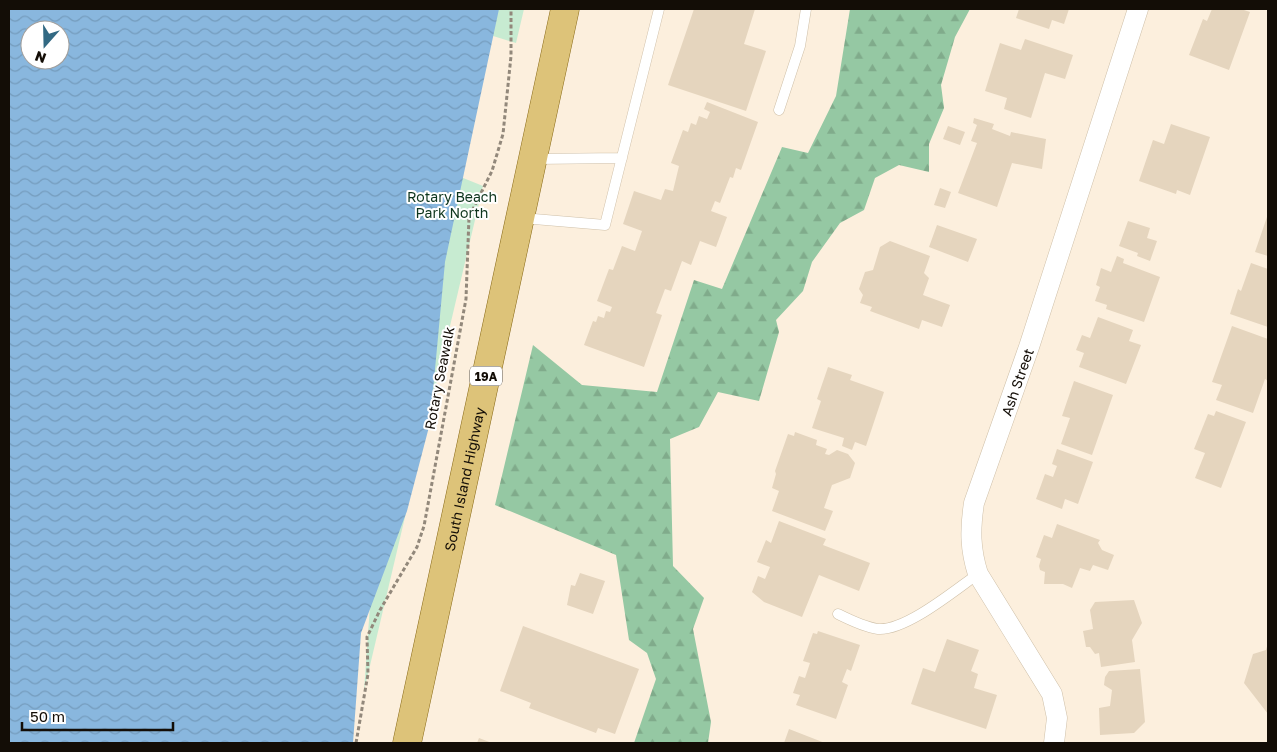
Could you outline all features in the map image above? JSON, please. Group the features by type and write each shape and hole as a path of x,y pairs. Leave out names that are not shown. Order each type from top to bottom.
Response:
{"main road":[{"name":"South Island Highway","path":"407,743 565,9"}],"street":[{"name":"Ash Street","path":"1054,743 1057,718 1052,694 978,574 972,555 970,530 974,503 1029,347 1138,9"}],"lane":[{"path":"520,218 605,225 659,9"},
{"path":"779,110 800,46 806,9"},
{"path":"533,160 622,158"},
{"path":"838,614 865,626 879,629 893,627 916,616 978,574"}],"path":[{"name":"Rotary Seawalk","path":"356,743 368,674 366,637 417,547 424,526 466,299 469,217 492,171 502,134 511,56 510,9"}],"green space":[{"path":"483,9 524,9 516,43 477,31"},
{"path":"850,9 970,9 955,37 941,85 944,108 929,144 929,172 899,165 875,178 864,210 840,223 812,262 803,291 776,320 779,332 759,401 718,392 699,427 670,439 673,566 704,598 693,629 711,722 708,743 634,743 656,679 647,653 629,640 616,555 495,505 533,345 582,385 657,392 694,280 722,289 782,147 808,153 836,96"},
{"name":"Rotary Beach Park North","path":"436,167 483,186 364,691 371,591"}],"water":[{"path":"9,9 499,9 445,262 430,423 407,511 361,633 353,743 9,743"}],"building":[{"path":"694,9 755,9 744,44 766,51 746,111 668,85"},
{"path":"1019,9 1069,9 1064,24 1052,20 1049,29 1016,18"},
{"path":"1212,9 1241,9 1250,12 1229,70 1189,55 1203,19 1207,21"},
{"path":"1025,39 1073,55 1065,79 1045,73 1031,118 1004,109 1007,98 985,91 1000,43 1021,50"},
{"path":"707,102 758,122 741,170 736,168 733,178 730,177 720,203 715,201 711,211 727,217 716,247 700,241 691,265 682,261 671,291 665,289 656,313 662,315 644,367 584,345 593,321 596,322 598,316 604,318 606,311 610,312 612,307 597,301 609,269 613,270 622,246 635,251 642,231 623,224 634,191 661,200 665,189 673,191 679,166 671,163 683,130 688,132 691,123 696,125 699,116 707,119 710,112 704,109"},
{"path":"974,118 994,124 992,129 1010,136 1011,132 1046,139 1042,169 1012,163 997,207 958,193 977,143 971,141 977,125 973,123"},
{"path":"1171,124 1210,137 1190,195 1177,190 1176,194 1139,181 1153,140 1164,144"},
{"path":"948,126 965,132 960,145 943,139"},
{"path":"940,188 951,192 945,208 934,205"},
{"path":"1268,214 1268,256 1255,252"},
{"path":"1128,221 1150,228 1147,238 1157,241 1150,261 1137,256 1138,253 1119,246"},
{"path":"937,225 977,239 968,262 929,247"},
{"path":"890,241 930,256 924,273 929,278 923,295 950,305 942,327 922,320 919,329 870,311 872,307 860,303 863,295 859,289 865,272 873,270 880,247"},
{"path":"1117,256 1124,259 1123,263 1160,277 1144,322 1106,309 1107,305 1095,301 1100,287 1096,285 1101,268 1111,272"},
{"path":"1251,263 1268,269 1268,327 1230,314 1238,289 1241,291"},
{"path":"1098,317 1133,330 1129,341 1141,345 1126,384 1079,367 1084,353 1076,350 1082,335 1090,338"},
{"path":"1232,326 1268,339 1268,381 1265,379 1253,413 1216,400 1222,385 1212,382"},
{"path":"828,367 852,375 850,380 884,392 866,446 855,442 852,450 842,446 844,438 812,428 821,401 817,399"},
{"path":"1074,381 1113,395 1092,455 1061,444 1070,418 1062,416"},
{"path":"1216,411 1246,422 1221,488 1195,478 1205,453 1194,449 1208,414 1214,416"},
{"path":"795,432 817,440 816,445 827,449 825,454 829,455 837,450 848,454 855,463 850,478 832,485 824,508 833,511 825,531 772,511 779,491 772,488 776,474 775,471 788,434 794,436"},
{"path":"1057,449 1093,462 1078,504 1065,499 1062,509 1036,499 1045,474 1053,477 1057,466 1052,464"},
{"path":"779,521 826,539 823,545 870,563 859,591 819,575 802,617 764,602 752,592 758,576 765,579 770,567 757,562 766,540 771,543"},
{"path":"1057,524 1100,540 1098,543 1102,550 1114,555 1108,570 1093,565 1090,571 1080,568 1072,588 1063,584 1044,584 1045,572 1040,570 1041,559 1036,557 1044,535 1052,538"},
{"path":"580,573 605,581 593,614 567,605 571,585 575,586"},
{"path":"1134,600 1142,623 1132,640 1135,662 1101,667 1099,653 1095,654 1090,647 1086,647 1083,631 1093,629 1090,610 1095,602"},
{"path":"523,626 639,669 615,734 598,728 596,733 529,708 531,703 500,691"},
{"path":"818,631 860,645 851,671 847,669 842,682 848,685 836,719 796,705 800,695 793,693 799,676 805,678 810,663 803,661 813,633 817,634"},
{"path":"947,639 979,650 971,671 978,674 974,688 997,695 986,729 911,704 923,668 935,672"},
{"path":"1268,643 1268,714 1244,683 1253,654 1266,650"},
{"path":"1140,669 1145,722 1134,733 1100,735 1099,708 1110,706 1112,690 1104,685 1105,677 1109,671"},
{"path":"789,729 825,743 784,743"},
{"path":"479,738 492,743 477,743"}]}
